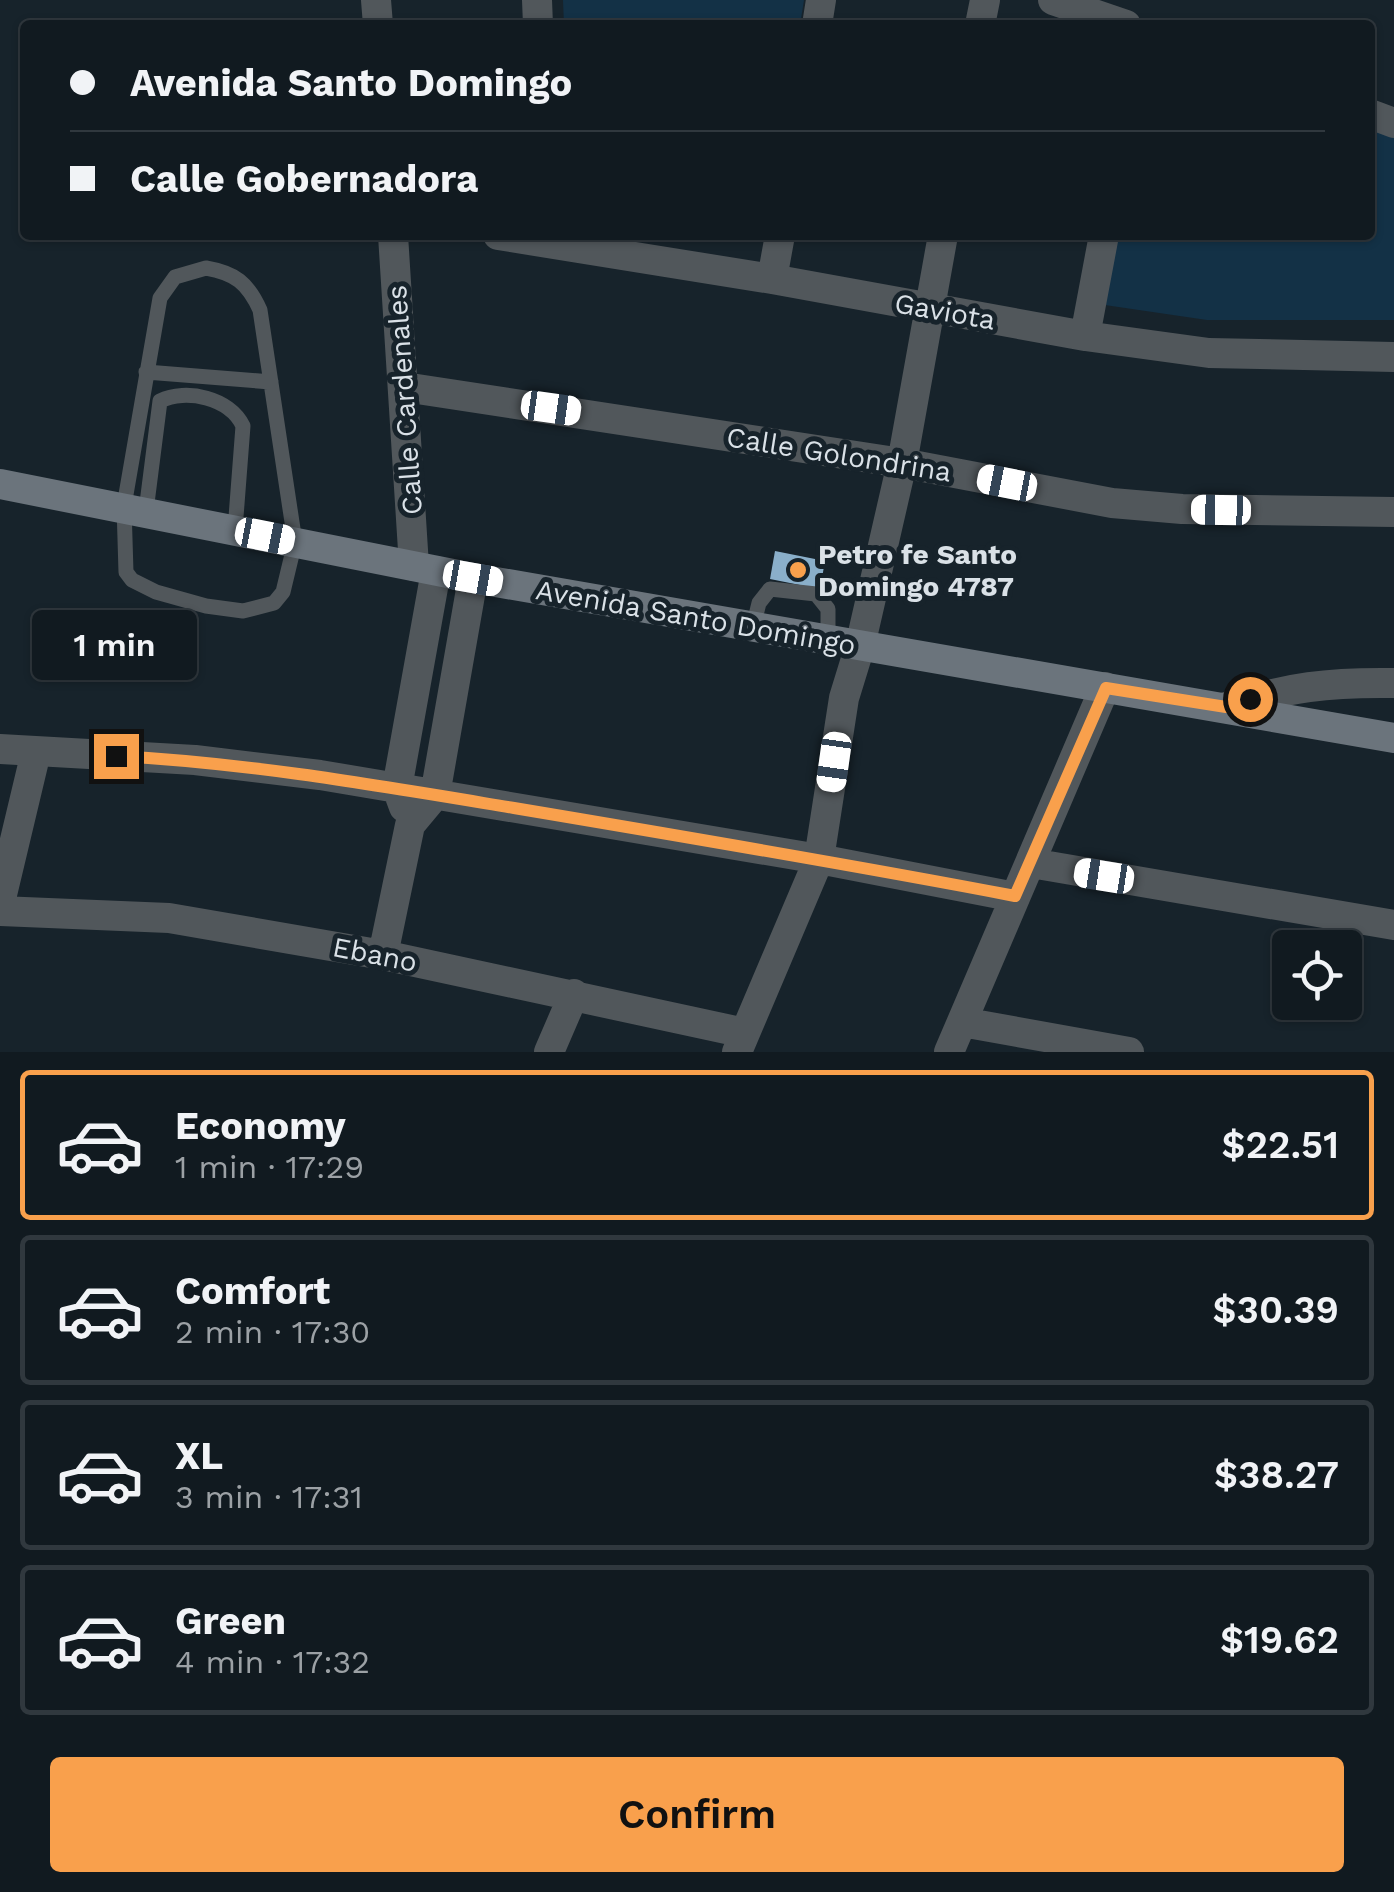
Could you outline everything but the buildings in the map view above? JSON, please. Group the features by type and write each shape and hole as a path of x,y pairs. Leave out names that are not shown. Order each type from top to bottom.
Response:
{"main road":[{"name":"Avenida Santo Domingo","path":"0,484 473,578 1394,738"}],"street":[{"path":"1054,0 1112,20"},
{"name":"Calle Cardenales","path":"393,240 404,386 425,568 397,788"},
{"name":"Gaviota","path":"555,240 1085,336 1209,353 1394,357"},
{"path":"772,279 779,240"},
{"path":"741,1043 819,859 844,698 860,646 902,463 942,240"},
{"path":"1085,336 1103,240"},
{"name":"Calle Golondrina","path":"404,386 902,463 1112,503 1182,510 1394,512"},
{"path":"383,955 410,824 434,795 473,578"},
{"path":"1226,707 1298,687 1336,682 1394,683"},
{"path":"949,1052 1106,688"},
{"path":"0,748 196,760 397,788 1015,896"},
{"path":"0,903 36,752"},
{"path":"397,788 410,824"},
{"path":"1031,864 1394,925"},
{"name":"Ebano","path":"0,911 169,918 383,955 574,994 741,1043"},
{"path":"549,1052 574,994"},
{"path":"962,1022 1128,1052"}],"lane":[{"path":"135,509 146,372 164,290 175,277 206,268 230,273 251,290 260,310 295,542 289,579 274,603 243,611 206,606 156,592 132,580 126,572 124,560 160,401 170,397 210,399 229,407 242,426 235,530"},
{"path":"146,372 271,382"},
{"path":"753,627 759,603 770,590 816,594 828,609 828,640"}],"shaded area":[{"path":"563,0 804,0 801,20 564,20"},
{"path":"1375,128 1394,135 1394,320 1207,320 1098,304 1113,240 1375,240"}],"place":[{"name":"Petro fe Santo Domingo 4787","path":"798,570"}],"route":[{"path":"116,756 196,760 320,775 1015,896 1106,688 1226,707 1250,699"}]}
